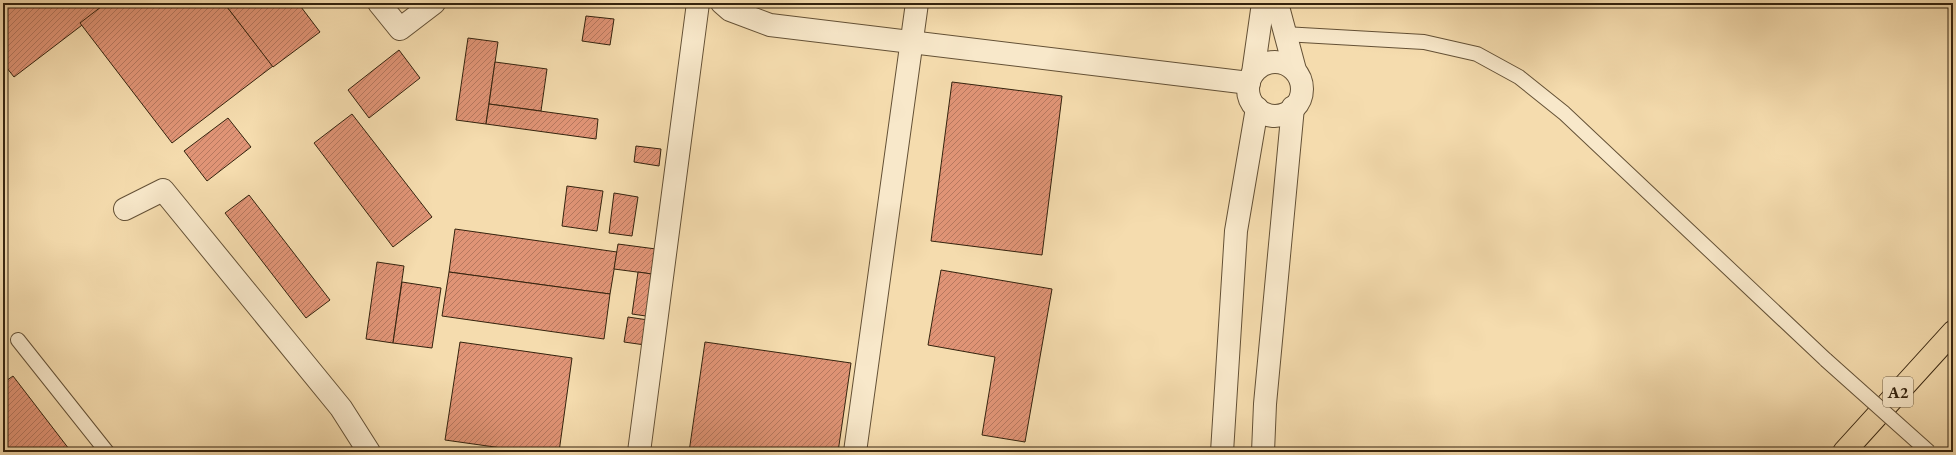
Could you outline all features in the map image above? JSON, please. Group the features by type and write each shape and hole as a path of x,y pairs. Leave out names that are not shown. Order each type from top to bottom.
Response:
{"highway":[{"name":"A2","path":"1844,452 1953,332"}],"street":[{"path":"379,3 400,29 434,3"},
{"path":"639,452 698,3"},
{"path":"722,3 730,10 770,25 1251,78"},
{"path":"855,452 917,3"},
{"path":"1263,3 1251,78 1250,97 1257,108 1271,115 1280,115 1293,107 1299,101 1302,93 1301,81 1295,70 1284,34 1278,3"},
{"path":"1251,78 1263,65 1271,62 1280,62 1295,70"},
{"path":"1263,452 1265,404 1293,107"},
{"path":"1222,452 1236,231 1257,108"},
{"path":"125,209 163,190 341,408 369,452"}],"lane":[{"path":"1284,34 1424,42 1477,54 1519,77 1564,113 1826,360 1929,452"},
{"path":"18,340 107,452"}],"building":[{"path":"3,3 111,3 14,77 3,63"},
{"path":"106,3 224,3 273,66 172,143 80,23"},
{"path":"224,3 298,3 320,32 273,67"},
{"path":"586,16 614,19 610,45 582,41"},
{"path":"468,38 498,42 486,124 456,120"},
{"path":"399,50 420,78 369,118 348,90"},
{"path":"495,62 547,69 541,111 489,104"},
{"path":"952,82 1062,96 1042,255 931,241"},
{"path":"489,104 598,119 596,139 486,124"},
{"path":"352,114 432,217 393,247 314,143"},
{"path":"228,118 251,147 207,181 184,151"},
{"path":"636,146 661,149 659,166 634,162"},
{"path":"567,186 603,191 597,231 562,226"},
{"path":"614,193 638,197 632,236 609,233"},
{"path":"249,195 330,300 306,318 225,213"},
{"path":"455,229 617,252 610,294 449,272"},
{"path":"618,244 656,249 652,274 614,269"},
{"path":"377,262 404,266 393,343 366,339"},
{"path":"941,270 1052,289 1025,442 982,435 995,357 928,345"},
{"path":"449,272 610,294 604,339 442,316"},
{"path":"638,272 652,274 646,316 632,314"},
{"path":"402,282 441,288 432,348 393,343"},
{"path":"628,317 648,320 645,345 624,342"},
{"path":"460,342 572,358 559,452 530,452 445,440"},
{"path":"705,342 851,363 838,452 689,452"},
{"path":"13,376 69,449 66,452 10,452 3,443 3,383"}]}
